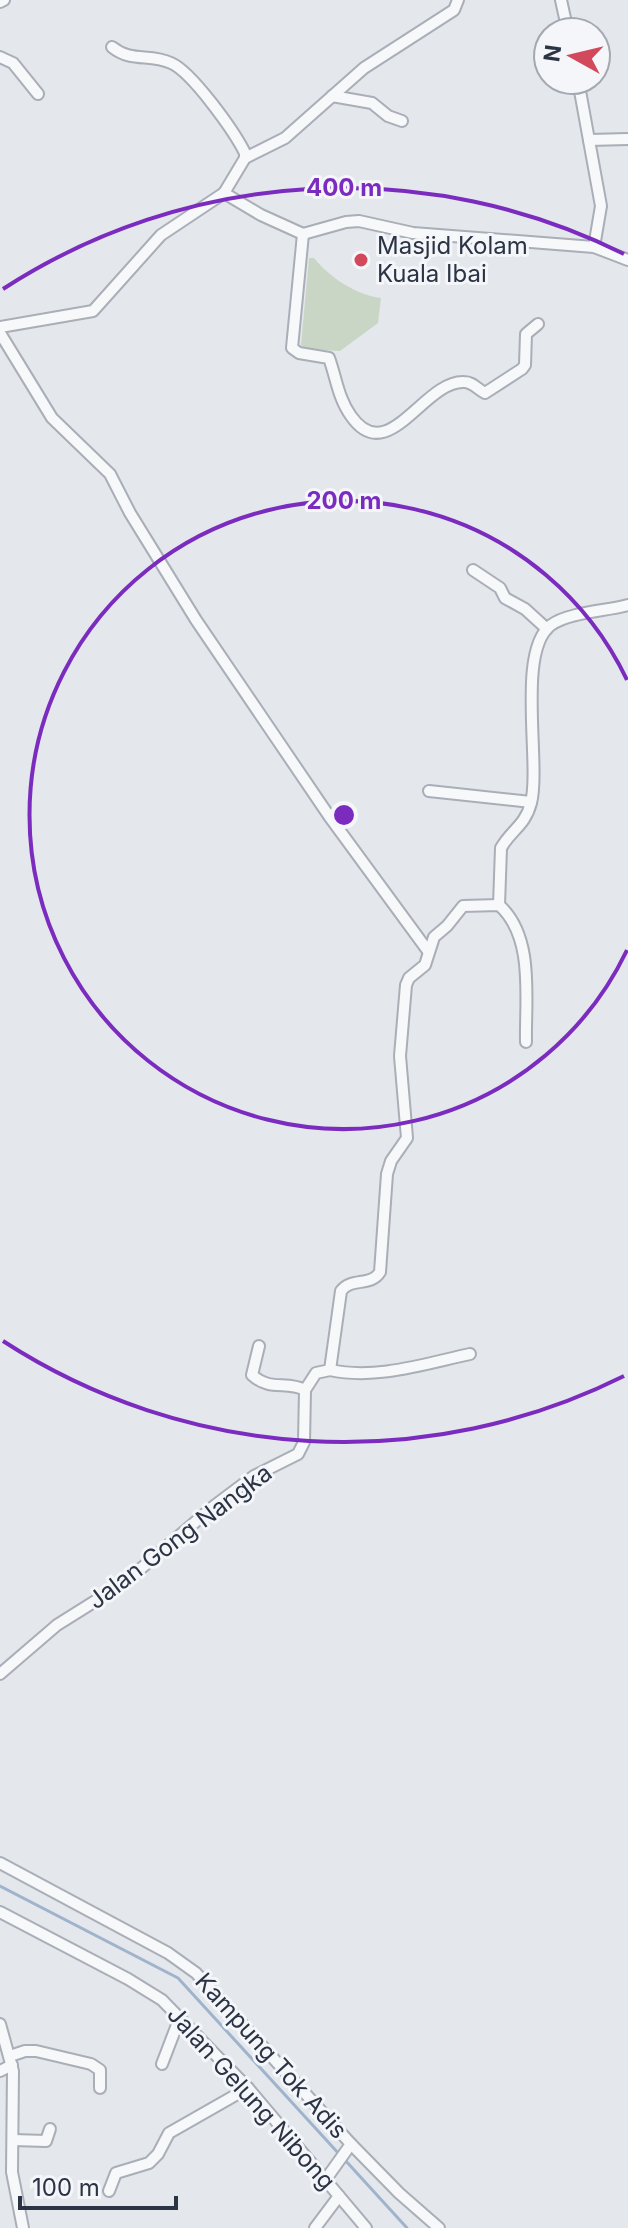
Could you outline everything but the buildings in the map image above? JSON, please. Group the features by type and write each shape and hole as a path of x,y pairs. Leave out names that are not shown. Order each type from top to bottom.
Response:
{"street":[{"path":"0,327 93,311 161,235 224,193 245,158 285,138 364,68 454,10 458,0"},
{"path":"112,47 129,58 149,57 171,63 182,70 216,108 244,149 245,158"},
{"path":"0,57 13,63 38,94"},
{"path":"332,96 368,102 388,116 402,121"},
{"path":"581,96 601,206 594,247"},
{"path":"589,140 628,139"},
{"path":"224,193 261,215 303,234 359,221 421,234 594,247 628,260"},
{"path":"303,234 292,348 299,353 329,358 349,414 367,433 374,434 396,426 453,383 469,382 485,393 514,375 525,365 526,334 538,324"},
{"path":"0,333 52,418 110,474 130,513 196,620 329,816 428,951"},
{"path":"473,570 500,588 505,598 533,615 547,629"},
{"path":"526,1042 525,962 517,933 499,900 501,848 505,840 524,823 531,802 537,646 552,624 628,605"},
{"path":"429,791 531,802"},
{"path":"330,1370 341,1291 350,1283 371,1281 380,1272 387,1174 391,1161 407,1138 400,1056 405,989 409,978 425,965 434,937 460,908 499,900"},
{"path":"259,1346 252,1375 270,1385 294,1385 305,1390 316,1373 330,1370 350,1373 392,1371 470,1354"},
{"name":"Jalan Gong Nangka","path":"0,1674 57,1625 124,1583 254,1476 298,1454 304,1442 305,1390"},
{"name":"Kampung Tok Adis","path":"0,1863 182,1962 196,1973 281,2065 349,2146 439,2228"},
{"name":"Jalan Gelung Nibong","path":"0,1912 162,2000 328,2176 339,2196 366,2228"},
{"path":"162,2064 180,2017"},
{"path":"0,2024 11,2061 15,2091 12,2172 23,2228"},
{"path":"0,2071 29,2050 91,2064 100,2070 100,2088"},
{"path":"109,2191 116,2173 149,2163 158,2154 169,2133 248,2088"},
{"path":"13,2140 46,2141 50,2129"},
{"path":"328,2176 349,2146"},
{"path":"315,2228 339,2196"}],"green space":[{"path":"309,258 314,258 327,272 353,289 381,298 378,323 340,351 306,349 301,345"}],"waterway":[{"path":"0,1886 178,1978 340,2155"},
{"path":"345,2160 407,2228"}],"place":[{"name":"Masjid Kolam Kuala Ibai","path":"361,260"}]}
